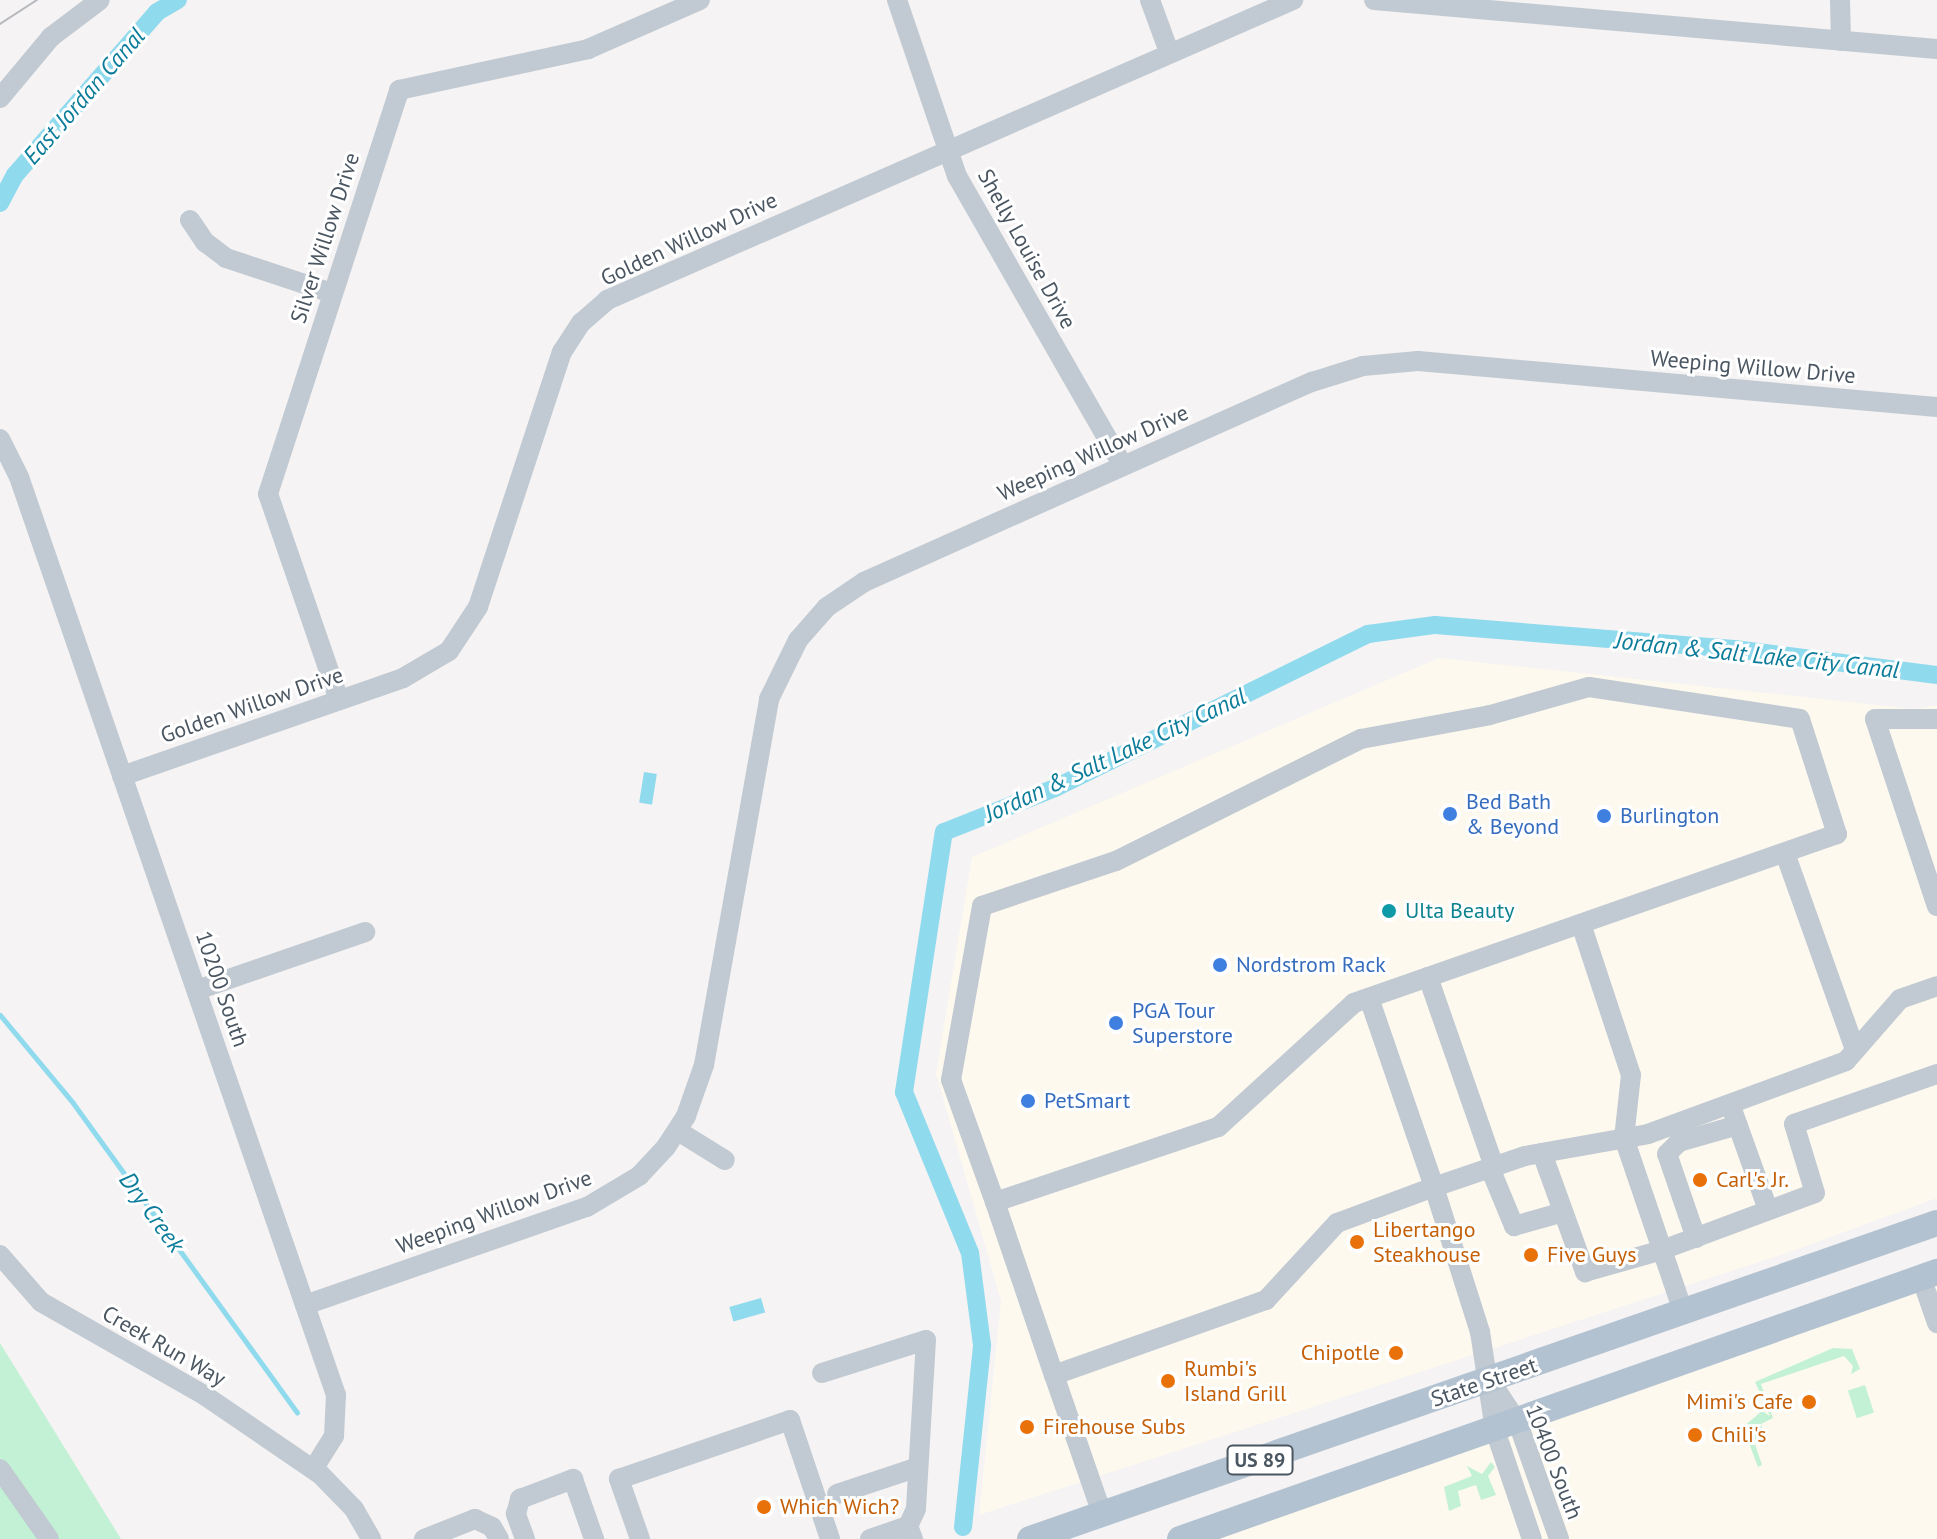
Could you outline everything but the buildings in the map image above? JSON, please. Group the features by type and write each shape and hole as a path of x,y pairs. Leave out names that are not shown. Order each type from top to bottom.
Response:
{"main road":[{"name":"State Street","path":"1030,1539 1937,1223"},
{"name":"US 89","path":"1180,1539 1929,1274"}],"street":[{"path":"0,98 51,37 100,0"},
{"name":"Silver Willow Drive","path":"339,700 268,494 399,90 588,49 700,0"},
{"name":"Shelly Louise Drive","path":"897,0 948,149 974,209 1123,466"},
{"path":"1150,0 1169,52"},
{"name":"Golden Willow Drive","path":"122,776 420,671 449,651 470,623 559,360 594,311 623,292 1293,0"},
{"path":"1374,0 1937,49"},
{"path":"1840,0 1841,41"},
{"path":"190,220 205,242 226,258 332,293"},
{"name":"Weeping Willow Drive","path":"305,1305 605,1198 639,1176 678,1131 704,1065 769,699 798,640 827,607 864,582 1312,382 1382,363 1418,361 1937,407"},
{"name":"10200 South","path":"2,446 122,776 338,1404 334,1436 313,1469"},
{"path":"995,1202 1218,1127 1354,1003 1837,834 1800,719 1589,687 1490,715 1361,739 1116,861 982,906 951,1080 1102,1514"},
{"path":"1937,719 1875,719 1937,906"},
{"path":"1785,853 1855,1050"},
{"path":"1581,924 1631,1075 1624,1138 1683,1311"},
{"path":"197,990 365,932"},
{"path":"1428,977 1514,1226 1563,1212"},
{"path":"1054,1375 1266,1300 1337,1223 1492,1167 1542,1153 1624,1138 1730,1105 1846,1061 1900,999 1937,986"},
{"name":"10400 South","path":"1369,998 1434,1187 1506,1426 1559,1539"},
{"path":"1542,1153 1585,1272 1662,1250 1815,1193 1794,1124 1937,1074"},
{"path":"1730,1105 1768,1210"},
{"path":"1696,1238 1667,1154 1679,1142 1738,1125"},
{"path":"678,1131 725,1160"},
{"name":"Creek Run Way","path":"0,1255 41,1302 193,1389 313,1469"},
{"path":"1929,1274 1937,1323"},
{"path":"822,1373 926,1340 916,1509 911,1533 870,1539"},
{"path":"640,1539 619,1479 790,1420 830,1539"},
{"name":"10400 South","path":"1506,1426 1532,1539"},
{"path":"837,1494 918,1467"},
{"path":"0,1469 49,1539"},
{"path":"313,1469 344,1497 371,1539"},
{"path":"525,1539 516,1514 520,1499 573,1479 594,1539"},
{"path":"424,1539 475,1519 492,1527 499,1539"}],"shaded area":[{"path":"1439,658 1915,709 1937,705 1937,1198 1787,1253 979,1515 1001,1301 936,1073 972,857"},
{"path":"1937,1286 1937,1539 1199,1539"}],"green space":[{"path":"0,1343 121,1539 0,1539"},
{"path":"1833,1348 1852,1349 1860,1369 1851,1374 1853,1366 1844,1356 1761,1384 1773,1418 1761,1424 1766,1440 1755,1444 1762,1465 1758,1467 1743,1427 1762,1411 1770,1416 1755,1382"},
{"path":"1865,1385 1874,1413 1857,1418 1848,1391"},
{"path":"1491,1462 1495,1467 1488,1476 1496,1495 1481,1500 1476,1485 1458,1491 1461,1506 1449,1511 1444,1487 1472,1476 1467,1466 1482,1474"}],"water":[{"path":"644,772 657,774 652,805 639,803"},
{"path":"761,1298 765,1312 733,1322 729,1307"}],"waterway":[{"name":"East Jordan Canal","path":"0,203 15,175 157,12 178,0"},
{"name":"Jordan & Salt Lake City Canal","path":"963,1527 982,1345 970,1253 904,1092 944,832 1055,788 1368,634 1435,625 1734,649 1937,675"},
{"name":"Dry Creek","path":"0,1015 73,1103 297,1413"}],"tram line":[{"path":"0,24 37,0"}],"place":[{"name":"Bed Bath & Beyond","path":"1450,814"},
{"name":"Burlington","path":"1604,816"},
{"name":"Ulta Beauty","path":"1389,911"},
{"name":"Nordstrom Rack","path":"1220,965"},
{"name":"PGA Tour Superstore","path":"1116,1023"},
{"name":"PetSmart","path":"1028,1101"},
{"name":"Carl's Jr.","path":"1700,1180"},
{"name":"Libertango Steakhouse","path":"1357,1242"},
{"name":"Five Guys","path":"1531,1255"},
{"name":"Chipotle","path":"1396,1353"},
{"name":"Rumbi's Island Grill","path":"1168,1381"},
{"name":"Mimi's Cafe","path":"1809,1402"},
{"name":"Firehouse Subs","path":"1027,1427"},
{"name":"Chili's","path":"1695,1435"},
{"name":"Which Wich?","path":"764,1507"}]}
